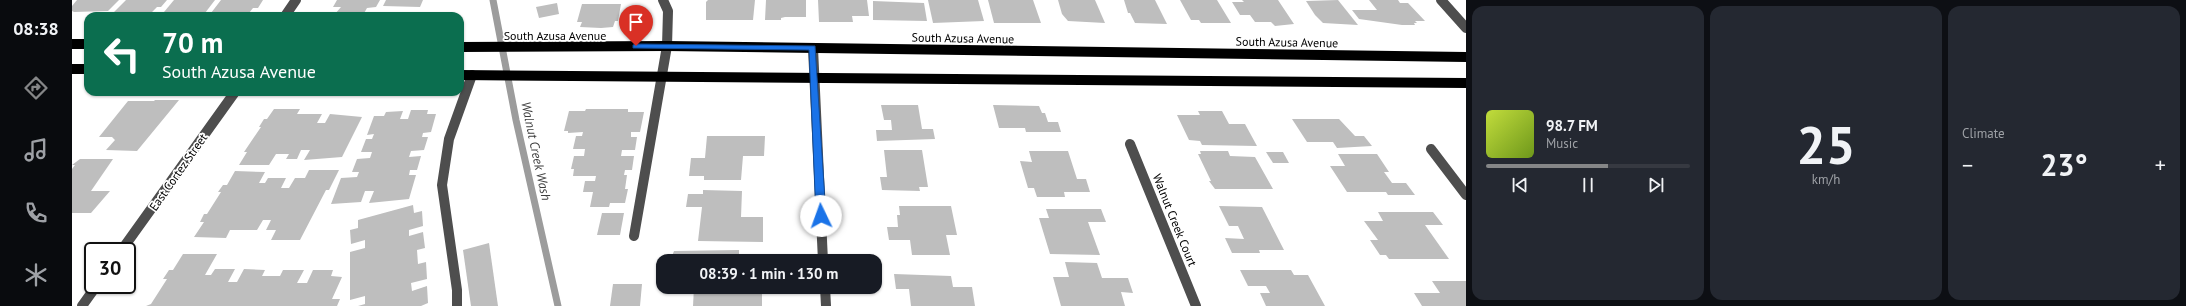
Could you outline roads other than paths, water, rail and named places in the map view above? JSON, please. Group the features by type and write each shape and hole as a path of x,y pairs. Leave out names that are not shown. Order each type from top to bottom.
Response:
{"main road":[{"path":"72,44 84,44"},
{"name":"South Azusa Avenue","path":"464,46 667,46 1466,57"},
{"path":"72,69 84,69"},
{"path":"464,75 663,78 1466,82"}],"street":[{"path":"288,12 296,0"},
{"path":"634,236 663,78 667,46 668,11 664,0"},
{"path":"1441,0 1466,28"},
{"path":"813,48 823,254"},
{"path":"457,306 457,290 442,185 449,139 477,75"},
{"name":"East Cortez Street","path":"128,242 232,96"},
{"name":"Walnut Creek Court","path":"1130,144 1196,306"},
{"path":"1431,149 1466,195"},
{"path":"82,306 91,294"},
{"path":"825,294 826,306"}],"waterway":[{"name":"Walnut Creek Wash","path":"493,0 516,120 558,306"}]}
